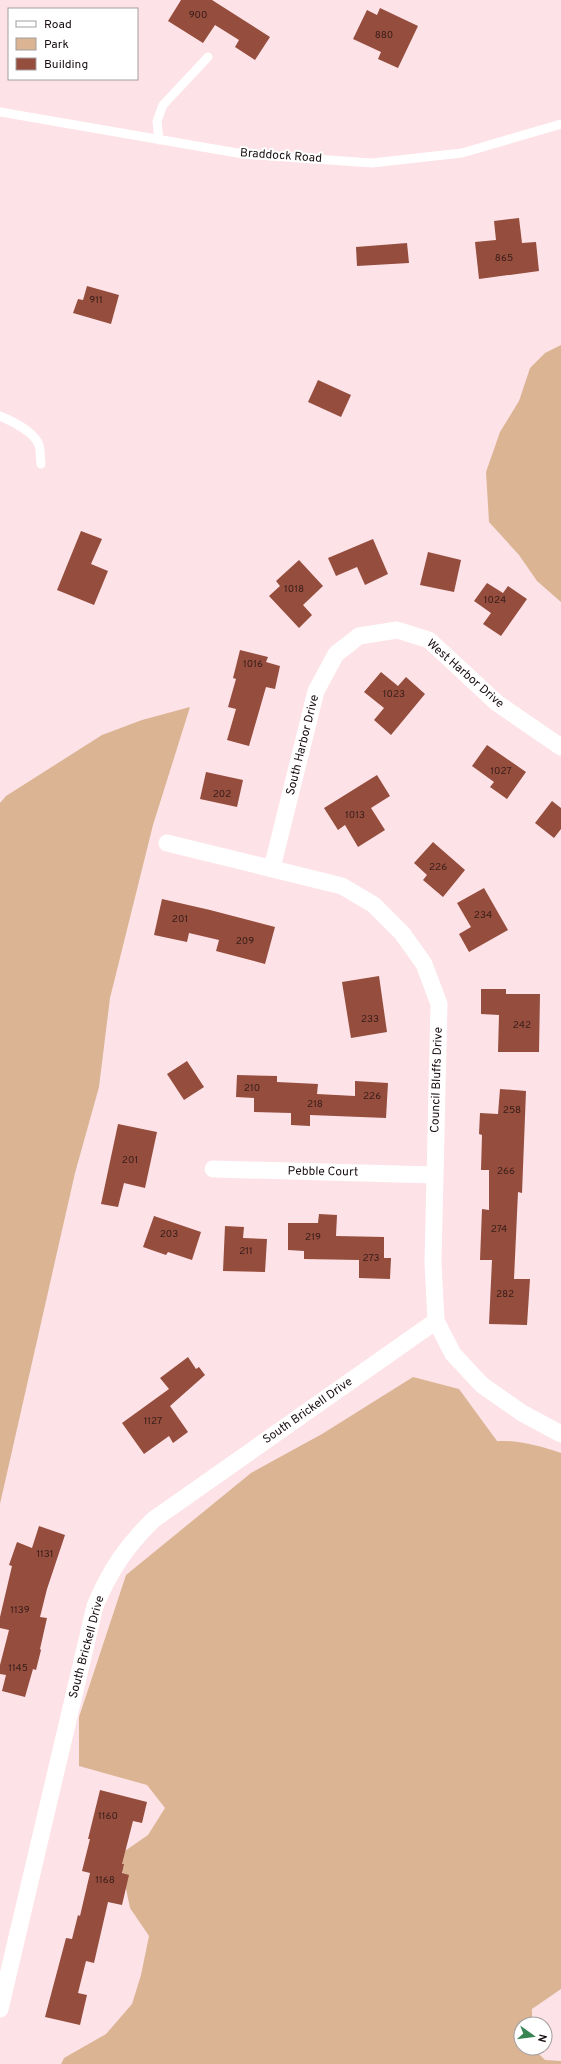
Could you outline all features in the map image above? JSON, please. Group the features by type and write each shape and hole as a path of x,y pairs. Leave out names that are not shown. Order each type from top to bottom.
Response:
{"street":[{"name":"West Harbor Drive","path":"359,636 396,630 429,640 497,703 561,747"},
{"name":"South Harbor Drive","path":"272,868 316,691 336,654 359,636"},
{"name":"Council Bluffs Drive","path":"167,843 342,886 374,905 402,933 424,964 439,1004 433,1262 436,1321 453,1354 482,1385 522,1413 561,1434"},
{"name":"Pebble Court","path":"213,1169 434,1174"},
{"name":"South Brickell Drive","path":"0,2009 95,1606 106,1580 131,1542 153,1520 436,1321"}],"lane":[{"path":"159,140 157,121 163,105 208,57"},
{"name":"Braddock Road","path":"0,112 243,154 372,163 462,153 561,124"},
{"path":"0,416 12,421 25,430 38,444 41,464"}],"green space":[{"path":"561,345 561,602 537,581 519,555 489,522 486,472 500,432 519,401 530,368 545,353"},
{"path":"190,707 153,825 110,998 99,1087 75,1173 0,1504 0,803 6,796 102,735 142,720"},
{"path":"413,1377 459,1389 497,1441 513,1441 529,1444 561,1453 561,1989 532,2009 532,2016 513,2016 513,2056 541,2056 545,2060 561,2061 561,2064 61,2064 64,2058 106,2034 132,2004 141,1975 149,1936 130,1908 119,1855 148,1835 165,1808 147,1785 79,1766 79,1717 126,1575 251,1473 322,1434"}],"building":[{"path":"181,0 212,0 270,37 255,60 235,47 239,40 215,25 203,43 168,21"},
{"path":"380,8 418,26 398,68 378,59 381,52 353,39 367,10 377,15"},
{"path":"519,218 522,243 536,242 539,271 479,279 475,242 496,240 494,221"},
{"path":"407,243 409,263 357,266 356,247"},
{"path":"87,286 119,295 111,324 73,313 78,299 83,300"},
{"path":"318,380 351,395 341,417 308,402"},
{"path":"81,531 102,539 91,564 108,571 94,605 57,590"},
{"path":"373,539 388,574 365,585 357,567 336,576 328,558"},
{"path":"428,552 461,560 454,592 420,585"},
{"path":"299,560 323,586 303,605 312,615 299,628 269,596 280,586 276,581"},
{"path":"487,583 503,593 508,586 527,599 501,636 483,624 491,613 474,601"},
{"path":"240,650 268,657 266,662 280,666 275,689 266,687 249,746 227,740 236,709 228,707 236,679 233,678"},
{"path":"381,672 398,686 406,677 425,694 391,735 374,720 384,708 364,692"},
{"path":"487,745 526,772 507,799 490,787 494,782 472,766"},
{"path":"206,772 243,780 237,807 200,799"},
{"path":"377,775 390,796 371,808 385,830 358,847 345,825 338,830 324,808"},
{"path":"552,801 561,808 561,829 554,838 535,823"},
{"path":"433,842 465,870 443,897 423,880 427,875 414,863"},
{"path":"484,888 508,930 469,952 459,934 471,927 457,903"},
{"path":"162,899 275,927 265,964 216,951 219,940 189,933 187,942 154,935"},
{"path":"379,976 387,1032 351,1038 342,982"},
{"path":"481,989 506,989 506,994 540,994 539,1052 498,1052 499,1015 481,1014"},
{"path":"187,1061 204,1087 184,1100 167,1074"},
{"path":"237,1075 277,1076 277,1082 318,1084 317,1094 355,1096 355,1081 388,1083 386,1118 310,1115 310,1126 291,1125 291,1113 254,1112 254,1098 236,1097"},
{"path":"500,1089 526,1091 522,1193 518,1192 514,1279 530,1279 527,1325 489,1324 492,1260 480,1260 482,1209 489,1210 489,1170 481,1170 482,1135 479,1134 480,1113 498,1114"},
{"path":"118,1124 157,1132 145,1188 124,1183 118,1207 101,1204"},
{"path":"319,1214 337,1215 336,1236 384,1237 384,1258 391,1258 390,1279 359,1278 359,1260 304,1259 304,1251 288,1250 288,1223 318,1223"},
{"path":"154,1216 201,1232 192,1260 168,1252 166,1255 143,1247"},
{"path":"225,1226 244,1227 243,1238 267,1239 265,1272 223,1271"},
{"path":"188,1357 196,1369 199,1367 205,1375 170,1406 188,1432 173,1443 169,1436 144,1454 122,1423 169,1389 160,1378"},
{"path":"39,1526 65,1535 47,1589 40,1617 47,1618 36,1670 33,1669 25,1697 2,1691 6,1675 0,1674 0,1665 9,1630 0,1628 0,1617 12,1566 9,1565 17,1542 32,1548"},
{"path":"100,1790 147,1802 142,1823 133,1821 122,1864 124,1864 122,1873 129,1875 122,1905 108,1902 94,1963 86,1961 78,1993 87,1995 80,2025 45,2017 66,1938 72,1939 78,1915 80,1916 90,1873 82,1871"}]}
